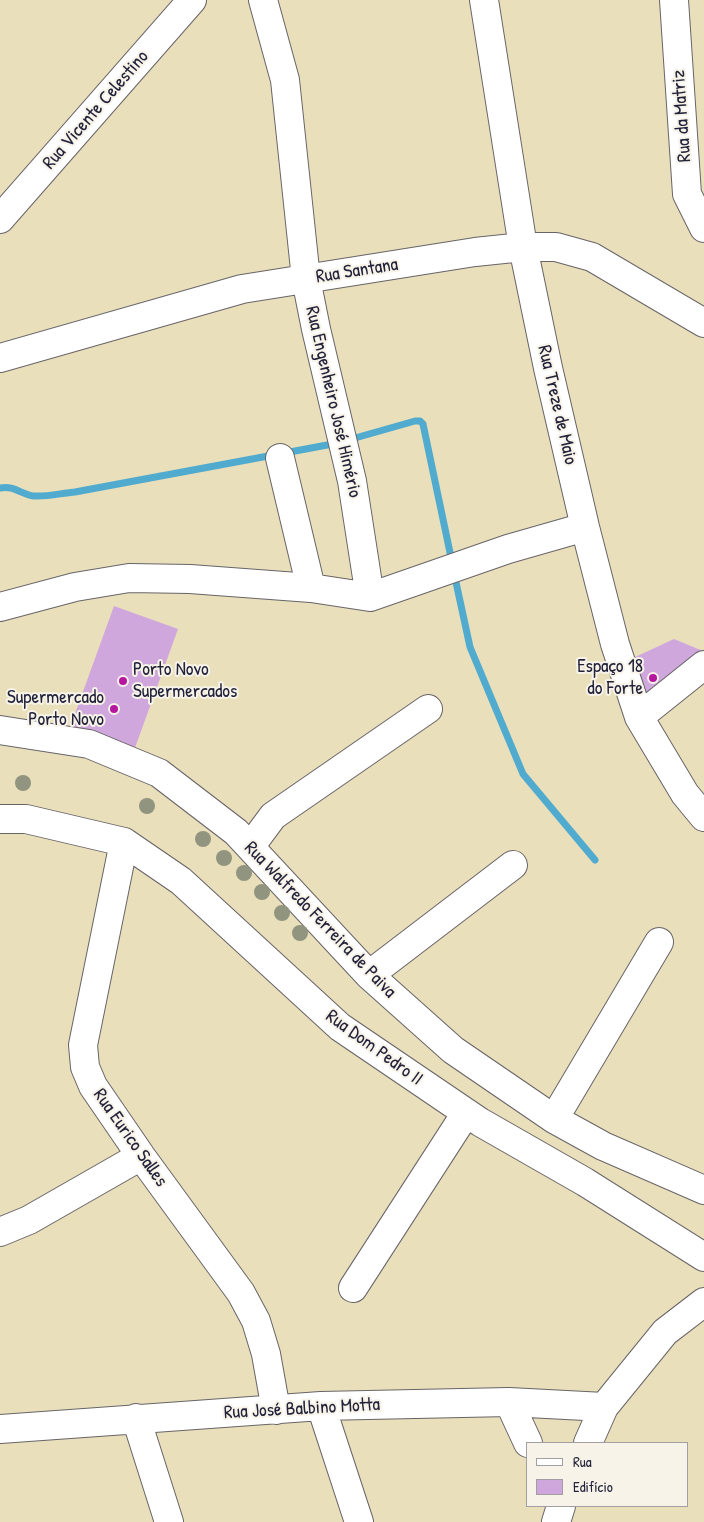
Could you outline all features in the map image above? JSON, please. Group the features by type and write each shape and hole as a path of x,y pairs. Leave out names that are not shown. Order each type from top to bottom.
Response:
{"street":[{"name":"Rua Vicente Celestino","path":"0,219 192,0"},
{"name":"Rua Engenheiro José Himério","path":"263,0 285,80 306,279 352,481 370,597"},
{"name":"Rua Treze de Maio","path":"484,0 523,247 548,368 585,527 615,644 639,717 685,794 704,816"},
{"name":"Rua da Matriz","path":"674,0 687,194 704,228"},
{"name":"Rua Santana","path":"0,358 242,289 475,252 523,247 556,247 592,257 704,322"},
{"path":"280,458 311,588"},
{"path":"0,607 75,587 129,578 311,588 370,597 508,549 585,527"},
{"path":"639,717 704,665"},
{"path":"250,847 273,816 428,709"},
{"name":"Rua Walfredo Ferreira de Paiva","path":"0,730 89,744 159,773 236,832 368,975 453,1050 554,1119 603,1146 704,1190"},
{"name":"Rua Dom Pedro II","path":"0,819 26,819 124,842 181,881 340,1027 466,1113 585,1182 704,1257"},
{"name":"Rua Eurico Salles","path":"124,842 83,1045 85,1067 93,1086 141,1156 241,1293 256,1321 266,1354 276,1410"},
{"path":"368,975 513,864"},
{"path":"554,1119 659,942"},
{"path":"353,1288 466,1113"},
{"path":"585,1182 603,1146"},
{"path":"0,1232 29,1220 141,1156"},
{"path":"588,1442 604,1407 665,1332 704,1302"},
{"path":"509,1402 528,1442"},
{"name":"Rua José Balbino Motta","path":"0,1430 136,1418 321,1406 509,1402 604,1407"},
{"path":"321,1406 359,1522"},
{"path":"136,1418 169,1522"}],"building":[{"name":"Porto Novo Supermercados","path":"114,606 178,629 132,756 68,733"},
{"name":"Espaço 18 do Forte","path":"674,639 703,651 642,698 633,658"}],"waterway":[{"path":"348,440 415,421 420,421 423,424 452,562"},
{"path":"0,488 10,488 34,496 54,495 338,443"},
{"path":"454,573 470,647 523,774 595,860"}],"place":[{"name":"Espaço 18 do Forte","path":"653,678"},
{"name":"Porto Novo Supermercados","path":"123,681"},
{"name":"Supermercado Porto Novo","path":"114,709"}]}
